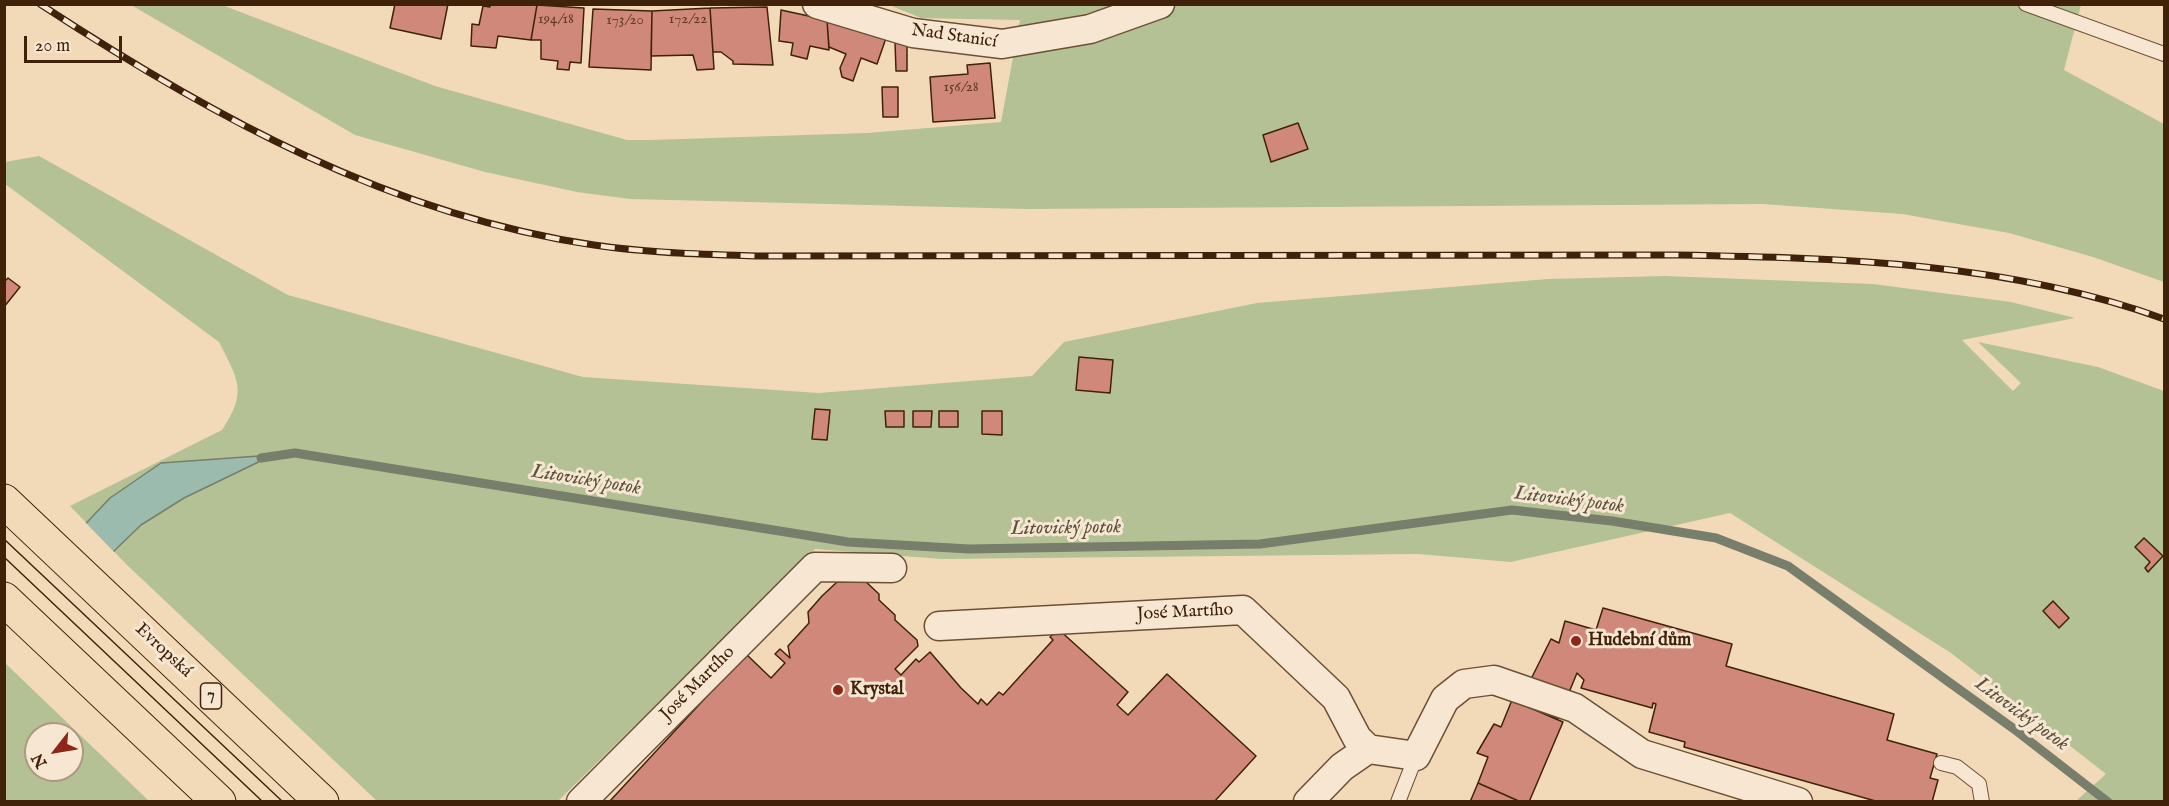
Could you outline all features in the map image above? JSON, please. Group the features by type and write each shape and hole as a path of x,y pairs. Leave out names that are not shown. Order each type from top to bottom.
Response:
{"main road":[{"name":"Evropská","path":"4,501 322,801"},
{"path":"4,599 219,801"}],"street":[{"name":"Nad Stanicí","path":"818,4 913,33 1002,44 1090,29 1160,4"},
{"name":"José Martího","path":"581,801 815,567 892,568"},
{"name":"José Martího","path":"939,626 1242,610 1336,698 1357,738 1368,749"},
{"path":"1308,801 1342,767 1368,749 1416,756 1445,699 1464,684 1494,680 1575,708 1642,754 1798,801"}],"lane":[{"path":"2026,4 2164,54"},
{"path":"1398,801 1416,756"},
{"path":"1941,763 1957,768 1979,784 1982,801"},
{"path":"1328,801 1342,767"}],"green space":[{"path":"131,5 222,5 435,86 627,140 650,140 867,133 1001,122 1020,20 921,18 889,5 2081,5 2064,70 2164,124 2164,282 2093,257 2009,233 1902,214 1762,204 1027,209 630,199 577,192 485,172 355,135","holes":["1298,123 1308,149 1272,162 1263,135"]},
{"path":"39,156 288,295 583,377 819,393 1032,376 1064,342 1257,303 1548,279 1665,276 1873,284 2011,302 2075,318 1962,340 2013,391 2021,383 1978,342 2098,367 2164,391 2164,801 2076,801 2106,774 1951,653 1730,513 1511,562 1418,554 941,559 815,549 558,801 377,801 126,564 70,506 222,430 235,405 237,386 231,366 219,342 5,184 5,162","holes":["1112,361 1109,393 1076,390","830,411 827,440 813,439","886,411 904,411 904,427 886,427","913,411 931,411 931,427 913,427","939,411 957,411 958,427 939,427","982,411 1002,411 1002,435 982,434"]},
{"path":"5,663 67,722 24,722 24,782 84,782 84,739 149,801 5,801"}],"shaded area":[{"path":"273,455 184,498 141,525 5,656 5,609 110,498 161,463"}],"pier":[{"path":"84,521 115,553 7,658 4,655 4,605"}],"building":[{"path":"395,4 448,4 441,39 390,28"},
{"path":"490,4 537,5 531,40 498,36 496,48 471,46 472,24 479,25 483,6 490,7"},
{"path":"537,5 584,8 581,63 570,62 569,70 557,69 558,61 541,59 541,40 531,40"},
{"path":"767,7 773,65 733,64 733,61 721,52 713,52 710,8"},
{"path":"710,8 714,69 697,70 693,55 651,56 652,11"},
{"path":"593,9 652,11 651,70 589,67"},
{"path":"781,10 827,20 829,50 810,46 807,59 791,55 793,43 779,41"},
{"path":"827,20 886,38 877,64 861,58 853,81 842,77 840,68 846,54 829,47"},
{"path":"895,42 907,44 907,71 896,71"},
{"path":"990,63 995,118 933,122 930,77 968,74 967,65"},
{"path":"882,87 898,87 898,117 883,117"},
{"path":"1298,123 1308,149 1271,162 1263,135"},
{"path":"8,278 20,287 4,307 4,282"},
{"path":"1079,357 1113,360 1110,393 1076,390"},
{"path":"815,409 830,410 827,440 812,439"},
{"path":"885,411 904,411 904,427 886,427"},
{"path":"913,411 932,411 931,427 913,427"},
{"path":"939,411 958,411 958,427 939,427"},
{"path":"982,411 1002,411 1002,435 982,434"},
{"path":"2144,538 2163,556 2148,572 2145,568 2150,562 2135,547"},
{"name":"Krystal","path":"865,581 879,594 879,600 895,615 895,620 917,640 918,646 895,669 901,675 916,659 919,662 930,652 978,704 981,699 987,705 999,692 1003,695 1053,640 1050,637 1058,629 1128,692 1117,705 1128,715 1167,674 1256,756 1214,802 609,802 746,654 771,678 785,663 775,654 780,649 790,658 788,646 809,623 808,612 822,596 837,582"},
{"path":"2053,601 2069,618 2059,628 2043,611"},
{"path":"1603,608 1732,644 1726,666 1894,714 1887,740 1937,754 1930,778 1938,780 1932,802 1879,802 1684,747 1685,742 1649,732 1656,704 1653,703 1652,708 1581,688 1584,680 1577,673 1558,719 1519,703 1551,639 1559,643 1565,621 1596,630"},
{"path":"1512,700 1563,722 1529,802 1521,802 1478,783 1488,757 1477,753 1494,724 1501,727"},
{"path":"1478,783 1521,802 1470,802"}],"waterway":[{"name":"Litovický potok","path":"261,458 295,453 848,542 969,549 1260,544 1512,510 1612,521 1716,538 1788,566 2014,729 2108,802"}],"tram line":[{"path":"4,539 283,802"},
{"path":"4,557 263,802"}],"railway":[{"path":"40,4 170,85 237,122 374,185 445,210 519,231 614,248 757,256 1676,255 1800,258 1984,274 2045,285 2105,300 2164,319"}],"place":[{"name":"Hudební dům","path":"1576,641"},
{"name":"Krystal","path":"838,690"}]}
